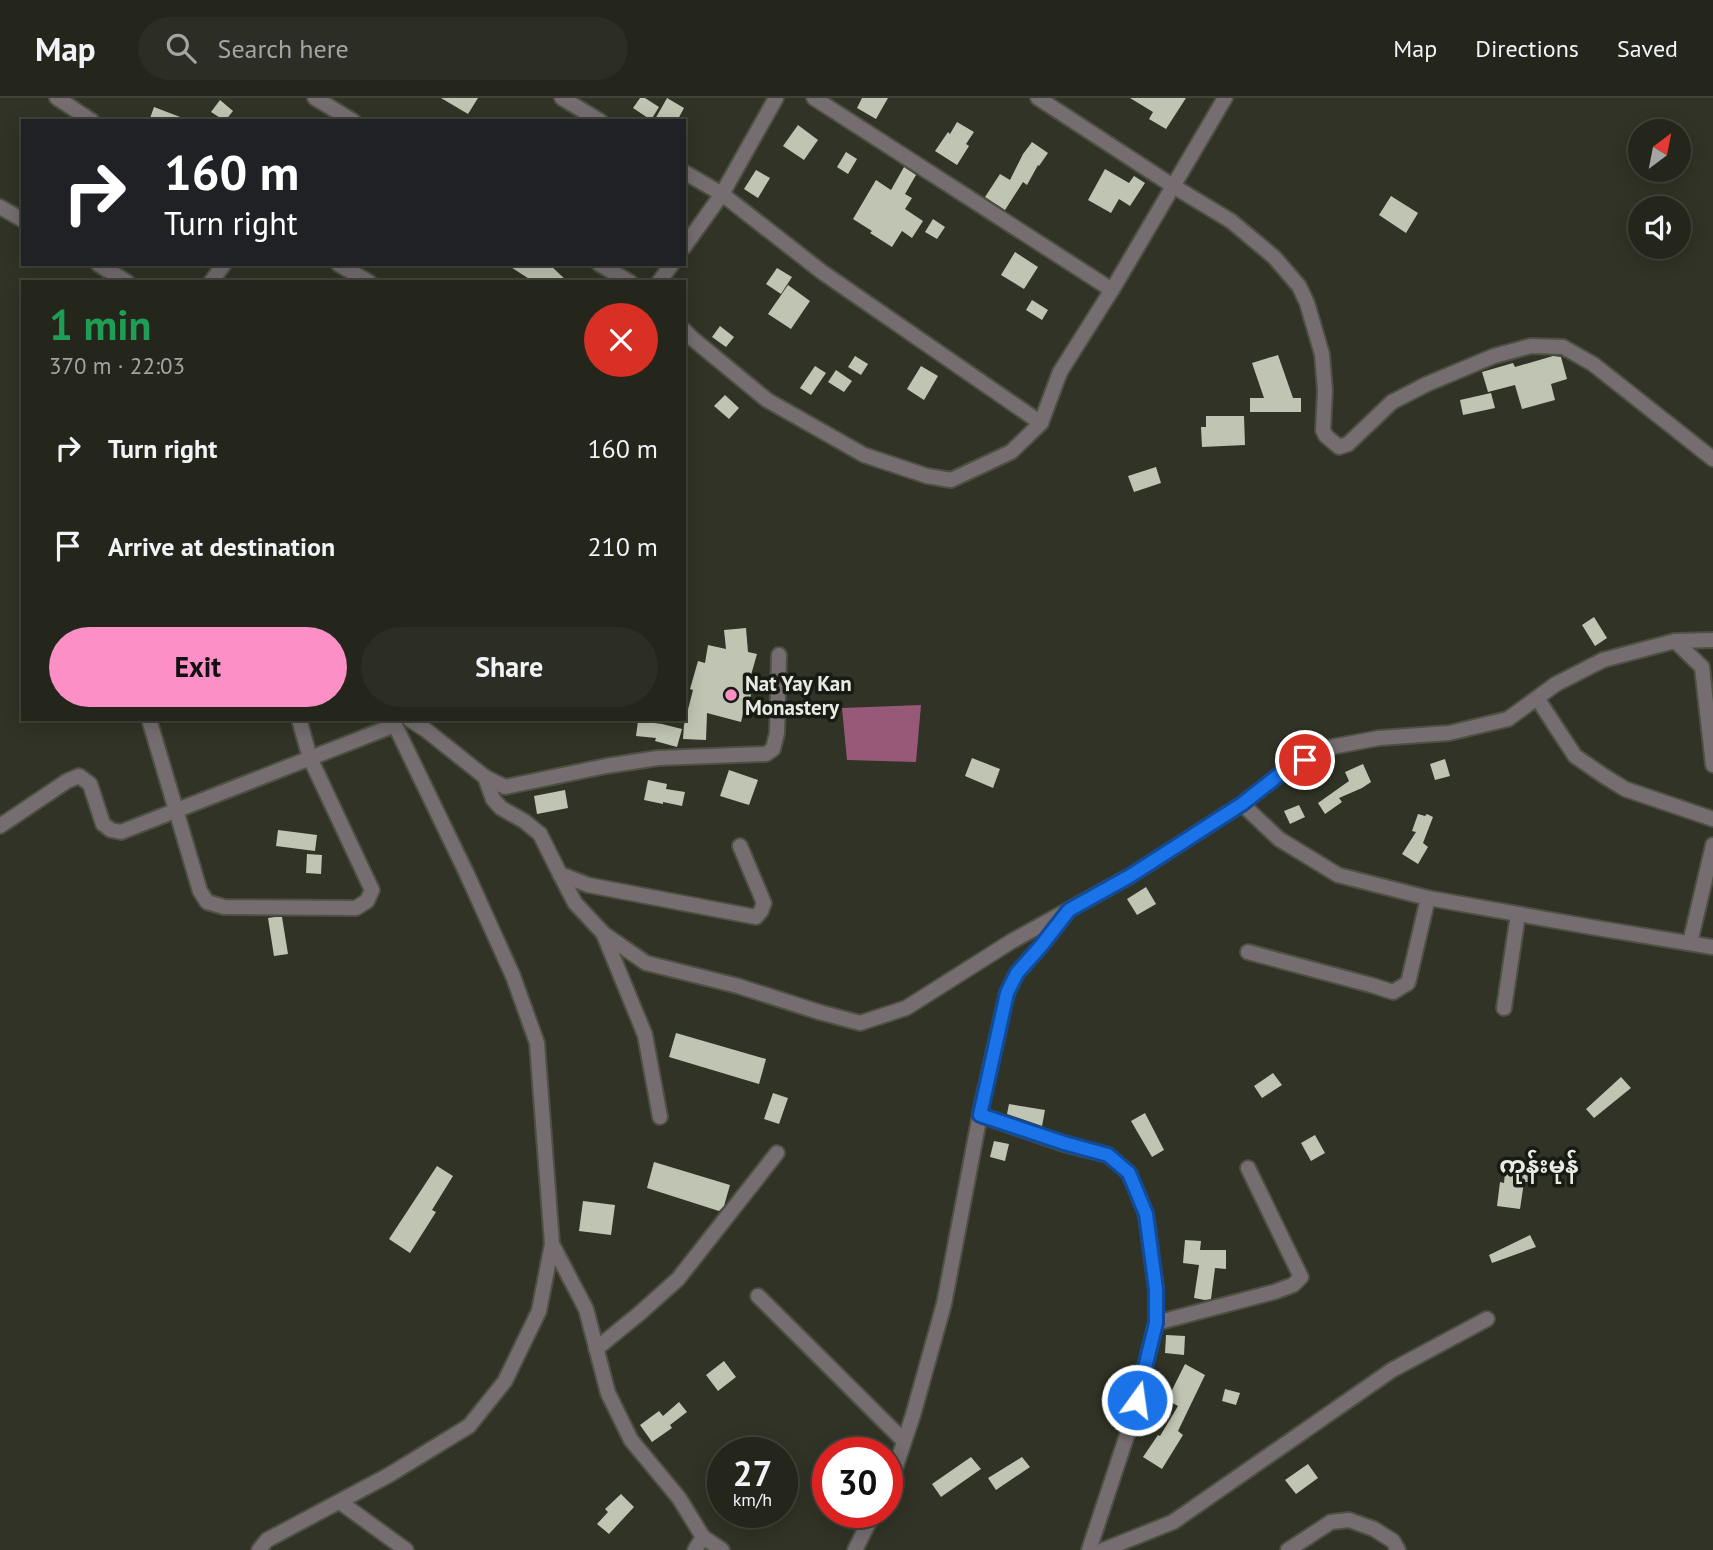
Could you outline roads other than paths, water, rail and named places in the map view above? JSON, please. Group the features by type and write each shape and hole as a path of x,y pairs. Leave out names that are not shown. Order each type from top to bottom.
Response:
{"street":[{"path":"57,98 89,119"},
{"path":"562,98 597,119"},
{"path":"686,244 722,194 776,98"},
{"path":"814,98 1112,290"},
{"path":"1038,98 1231,221 1274,257 1298,286 1307,303 1322,354 1325,391 1323,430 1339,447 1348,444 1392,402 1427,384 1494,356 1531,346 1563,347 1593,364 1713,459"},
{"path":"686,332 767,400 864,455 927,476 951,480 1011,452 1041,423 1060,372 1112,290 1225,98"},
{"path":"323,100 350,119"},
{"path":"686,173 722,194 822,272 1041,423"},
{"path":"0,207 21,219"},
{"path":"101,266 124,280"},
{"path":"341,266 366,280"},
{"path":"602,266 627,280"},
{"path":"485,777 493,799 501,808 540,834 575,903 604,934 646,963 738,986 860,1023 906,1008 1012,941 1130,876 1242,804 1284,771 1326,748 1379,738 1449,733 1508,719 1556,684 1603,660 1675,641 1713,640"},
{"path":"1675,641 1702,667 1713,765"},
{"path":"412,721 485,777 505,787 658,758 765,754 773,749 777,733 779,655"},
{"path":"1537,698 1575,756 1604,776 1625,789 1713,819"},
{"path":"150,721 200,891 207,902 224,907 356,908 367,901 372,890 310,758 300,721"},
{"path":"0,826 67,780 79,776 90,784 103,824 111,830 121,832 310,758 393,722 513,976 537,1043 552,1244 539,1311 505,1381 469,1426 388,1475 267,1540 259,1550"},
{"path":"1242,804 1279,839 1338,875 1428,898 1713,947"},
{"path":"1690,943 1713,845"},
{"path":"560,874 588,885 756,917 764,903 740,846"},
{"path":"1248,952 1393,992 1408,983 1428,898"},
{"path":"903,1444 944,1304 980,1115 1007,993 1017,973 1069,910"},
{"path":"1504,1008 1518,914"},
{"path":"604,934 645,1034 660,1117"},
{"path":"980,1115 1108,1155 1129,1173 1146,1214 1156,1289 1156,1323 1130,1426 1090,1550"},
{"path":"596,1349 678,1279 777,1153"},
{"path":"1156,1323 1274,1292 1293,1285 1301,1277 1248,1168"},
{"path":"552,1244 586,1309 608,1393 631,1440 678,1498 703,1537 722,1550"},
{"path":"758,1296 904,1441"},
{"path":"1102,1550 1173,1522 1392,1370 1487,1319"},
{"path":"340,1502 406,1550"},
{"path":"1288,1550 1331,1522 1349,1520 1374,1529 1393,1541 1398,1550"},
{"path":"855,1550 866,1528"},
{"path":"695,1550 703,1537"}],"place":[{"name":"Nat Yay Kan Monastery","path":"731,695"}],"district":[{"name":"ကုန်းမုန်","path":"1539,1164"}]}
